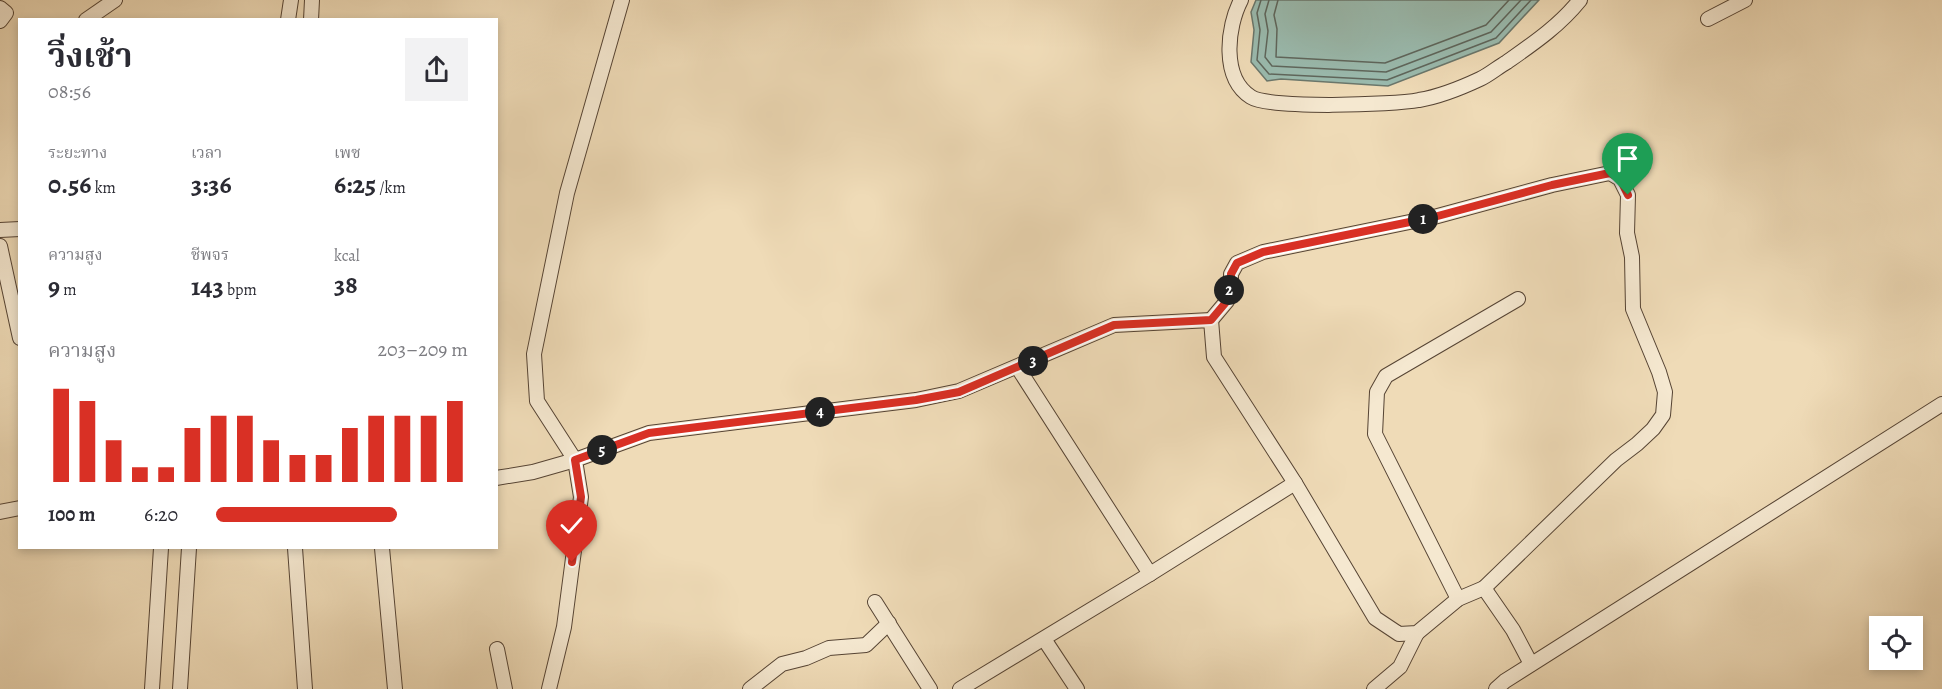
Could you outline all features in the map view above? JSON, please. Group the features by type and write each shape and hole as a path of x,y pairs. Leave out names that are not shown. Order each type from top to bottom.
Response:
{"street":[{"path":"89,18 115,0"},
{"path":"288,18 291,0"},
{"path":"311,18 312,0"},
{"path":"549,689 564,627 581,497 575,460 537,401 534,354 567,193 622,0"},
{"path":"1241,0 1236,9 1229,47 1234,80 1251,97 1281,103 1382,105 1421,100 1481,79 1540,39 1580,0"},
{"path":"1708,19 1745,0"},
{"path":"0,8 6,13 0,21"},
{"path":"1374,689 1400,667 1418,633 1458,599 1484,588 1616,460 1653,429 1663,415 1665,392 1633,309 1632,257 1627,233 1628,195 1620,179 1610,173 1552,185 1434,217 1263,252 1237,263 1231,274 1227,301 1211,320 1214,357 1295,483 1375,618 1399,634 1418,633"},
{"path":"0,230 18,229"},
{"path":"0,246 18,329"},
{"path":"1458,599 1375,434 1377,392 1386,376 1518,299"},
{"path":"498,478 532,472 575,460 649,433 916,400 959,392 1114,325 1211,320"},
{"path":"1018,368 1150,574"},
{"path":"1496,689 1531,664 1942,404"},
{"path":"960,689 1295,483"},
{"path":"0,512 18,508"},
{"path":"152,689 161,549"},
{"path":"180,689 189,549"},
{"path":"295,549 306,689"},
{"path":"382,549 395,689"},
{"path":"1484,588 1513,630 1531,664"},
{"path":"875,602 930,689"},
{"path":"750,689 782,664 806,658 829,648 866,645 889,623"},
{"path":"1044,639 1077,689"},
{"path":"497,649 505,689"}],"water":[{"path":"1256,0 1539,0 1499,43 1388,86 1281,79 1267,81 1251,62 1254,30 1251,12"}],"route":[{"path":"572,562 581,497 575,460 649,433 916,400 959,392 1114,325 1211,320 1227,301 1231,274 1237,263 1263,252 1434,217 1552,185 1610,173 1620,179 1628,195"}]}
